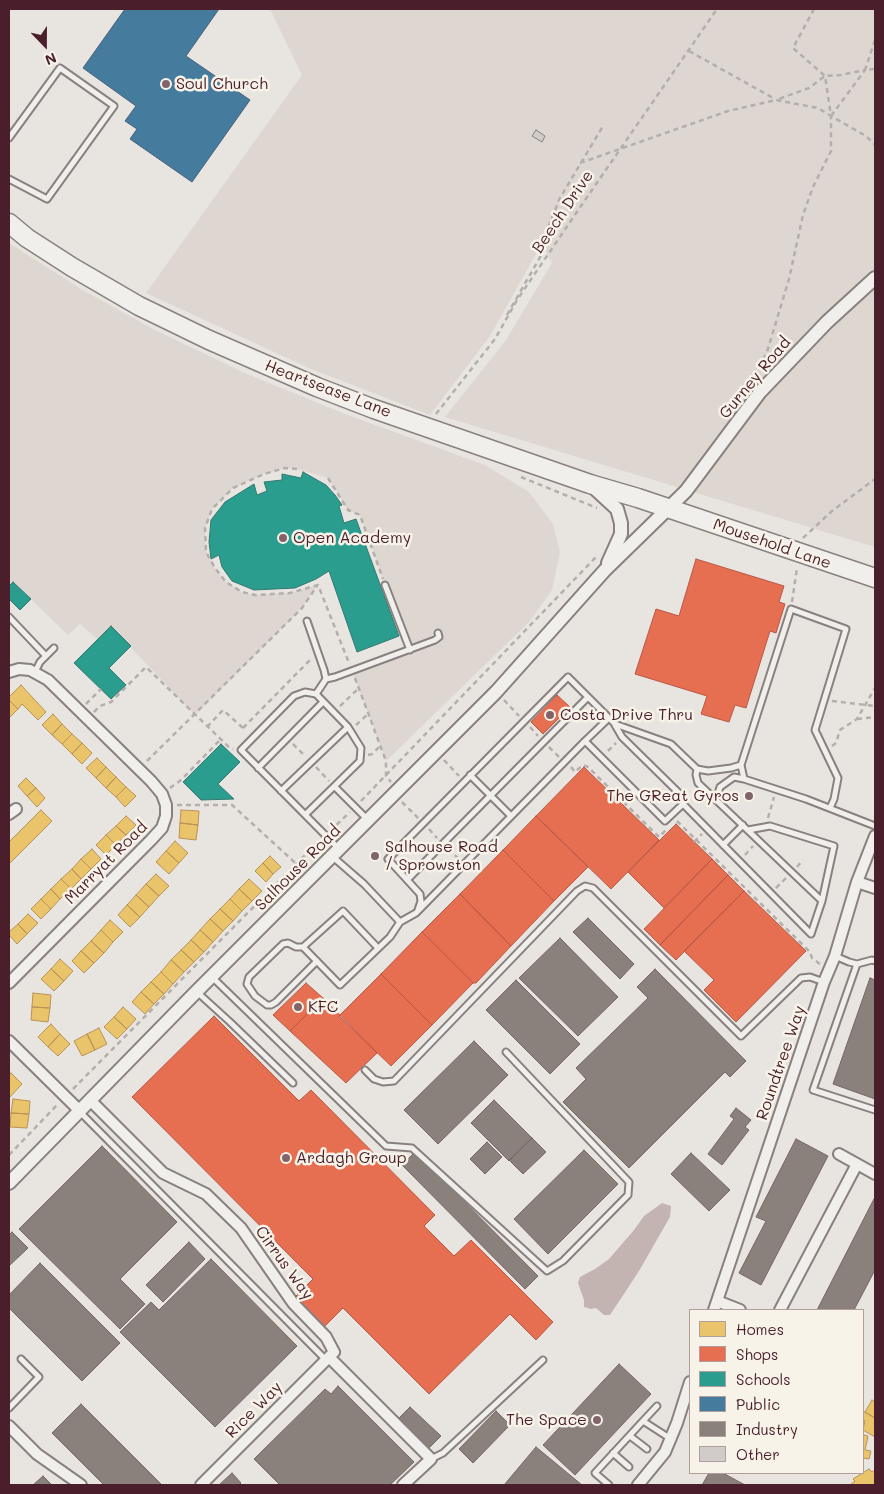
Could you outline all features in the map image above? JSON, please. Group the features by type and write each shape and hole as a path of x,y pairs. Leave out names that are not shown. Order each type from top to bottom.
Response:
{"highway":[{"name":"Heartsease Lane","path":"9,223 27,238 72,267 139,306 201,336 317,387 590,484 668,508"},
{"name":"Mousehold Lane","path":"668,508 799,554 875,578"}],"street":[{"name":"Gurney Road","path":"668,508 696,478 760,392 827,322 875,278"},
{"name":"Salhouse Road","path":"590,484 617,509 622,523 621,534 604,570"},
{"name":"Salhouse Road","path":"9,1183 196,992 496,692 604,570 668,508"},
{"path":"9,672 20,669 35,672 48,680 139,769 162,794 166,805"},
{"name":"Marryat Road","path":"9,983 162,828 166,816 166,805"},
{"name":"Roundtree Way","path":"734,1309 715,1306 830,968 857,882 875,836"},
{"path":"857,882 875,888"},
{"path":"9,1042 80,1111"},
{"name":"Cirrus Way","path":"91,1101 163,1173 206,1194 241,1228 293,1303 326,1337 334,1352 327,1358"},
{"path":"840,1154 875,1174"},
{"path":"781,1309 857,1164"},
{"path":"327,1358 431,1459 403,1485"},
{"name":"Rice Way","path":"201,1485 327,1358"},
{"path":"638,1485 665,1452 689,1385"},
{"path":"9,1426 37,1454 82,1485"}],"lane":[{"path":"9,138 60,68 114,106 47,199 9,179"},
{"path":"386,585 410,650"},
{"path":"744,779 741,765 791,608 846,629 815,730 838,778 834,800 830,808"},
{"path":"9,617 46,656"},
{"path":"306,621 326,679"},
{"path":"316,694 326,679 435,640 439,637 438,633"},
{"path":"35,672 40,662 54,648"},
{"path":"416,912 421,897 388,859 568,677 615,724 622,738 683,797 683,804 811,934 822,901 834,846 770,826 748,830"},
{"path":"306,814 360,761 361,748 349,728 316,694 306,692 294,696 241,750 326,835 336,853 400,922"},
{"path":"407,880 588,697"},
{"path":"258,768 323,702"},
{"path":"303,947 340,985 390,937 400,922 416,912 609,718"},
{"path":"615,724 671,744 697,769 708,771 741,765"},
{"path":"282,791 349,728"},
{"path":"585,742 666,821 683,804"},
{"path":"697,769 696,779 698,783 822,901"},
{"path":"470,775 511,816"},
{"path":"716,800 720,787 726,782 734,778 744,779 830,808 875,826"},
{"path":"335,787 368,821"},
{"path":"723,845 742,825"},
{"path":"365,1070 374,1078 383,1082 394,1081 577,891 585,886 593,888 741,1036 801,978 810,977 824,982"},
{"path":"317,962 271,1005 266,1005 254,996 247,984 249,977 283,944 288,943 296,947 303,947 343,911 378,948"},
{"path":"834,956 857,964 875,961"},
{"path":"857,964 813,1090 875,1110"},
{"path":"212,977 386,1146 412,1148 546,1272 563,1261 628,1195 629,1182 506,1052"},
{"path":"196,992 293,1083"},
{"path":"80,1111 327,1358"},
{"path":"9,1408 39,1377 21,1359"},
{"path":"431,1459 443,1453 543,1360"},
{"path":"609,1485 595,1473 657,1406"},
{"path":"643,1421 671,1439"},
{"path":"630,1436 647,1449"},
{"path":"613,1453 629,1467"}],"path":[{"name":"Beech Drive","path":"426,426 459,387 500,330 517,300 717,9"},
{"path":"760,392 751,382 767,352 788,279 803,214 813,187 831,152 831,116 825,76 793,48 814,9"},
{"path":"831,116 865,70 875,40"},
{"path":"689,51 776,100 818,108 866,136 875,146"},
{"path":"580,163 728,111 776,100 809,88 825,76 841,75 875,68"},
{"path":"500,330 512,303 547,245 547,230 560,198 603,126"},
{"path":"297,469 285,468 264,474 233,488 212,509 205,528 206,552 226,582 242,592 255,595 290,593 318,585"},
{"path":"328,478 348,510 360,515 386,585"},
{"path":"791,608 799,554 804,536 832,511 875,479"},
{"path":"592,505 600,510"},
{"path":"318,585 386,761 386,776 430,727 509,649 596,557 600,550"},
{"path":"139,769 302,608 318,585"},
{"path":"296,614 299,623"},
{"path":"243,728 312,659 308,650"},
{"path":"84,715 111,702 146,667 230,748 241,750"},
{"path":"333,712 359,688"},
{"path":"825,752 836,743 840,730 857,719 875,688"},
{"path":"84,715 101,689"},
{"path":"496,692 575,772 583,765 590,769 659,837 670,826"},
{"path":"824,700 875,706"},
{"path":"207,726 223,710 246,732"},
{"path":"259,712 269,721"},
{"path":"349,728 368,714"},
{"path":"857,719 875,717"},
{"path":"287,738 335,787"},
{"path":"590,769 622,738"},
{"path":"162,794 181,780 221,739"},
{"path":"230,748 235,743"},
{"path":"360,756 372,754 380,746"},
{"path":"394,794 464,864"},
{"path":"166,805 232,805 312,878"},
{"path":"676,820 810,952 812,958 818,964 830,968"},
{"path":"9,1155 295,864 326,835"},
{"path":"761,903 803,860"}],"shaded area":[{"path":"270,9 875,9 875,547 445,417 506,340 552,263 541,242 490,336 430,415 311,369 146,293 302,75"},
{"name":"Open Academy","path":"9,243 81,289 155,330 247,374 345,414 485,465 529,492 553,524 560,552 552,590 530,621 386,761 352,671 412,644 389,583 385,585 360,515 348,510 328,478 297,469 285,468 264,474 233,488 212,509 205,528 206,551 215,568 226,582 242,592 255,595 290,593 318,585 302,608 195,715 111,627 98,640 80,624 68,635 13,582 9,584"},
{"path":"662,1203 671,1206 670,1217 639,1271 610,1315 604,1315 596,1308 584,1307 584,1300 578,1283 580,1277 609,1259 644,1216"}],"building: Homes":[{"path":"21,685 46,712 38,720 22,704 18,709 9,700 9,697"},
{"path":"9,700 18,709 9,718"},
{"path":"53,714 62,724 52,735 42,725"},
{"path":"62,724 72,734 62,744 52,735"},
{"path":"72,734 82,743 72,754 62,744"},
{"path":"82,743 92,753 82,764 72,754"},
{"path":"97,758 106,767 96,778 86,768"},
{"path":"106,767 116,777 106,788 96,778"},
{"path":"116,777 126,787 116,797 106,788"},
{"path":"26,778 36,788 27,796 18,786"},
{"path":"126,787 136,796 125,807 116,797"},
{"path":"36,788 45,798 37,807 27,796"},
{"path":"41,810 52,821 9,864 9,842"},
{"path":"181,810 199,811 198,825 180,823"},
{"path":"126,816 136,825 126,835 116,826"},
{"path":"180,823 198,825 196,840 179,838"},
{"path":"116,826 126,835 116,845 106,835"},
{"path":"106,835 116,845 106,855 96,845"},
{"path":"175,841 188,853 179,863 166,851"},
{"path":"92,849 101,859 91,869 81,859"},
{"path":"166,851 179,863 169,874 156,862"},
{"path":"270,856 281,867 273,874 263,863"},
{"path":"81,859 91,869 81,879 72,869"},
{"path":"263,863 273,874 266,882 255,871"},
{"path":"72,869 81,879 71,889 61,879"},
{"path":"156,874 169,886 159,896 146,884"},
{"path":"61,879 71,889 60,899 51,889"},
{"path":"249,879 262,891 252,901 239,889"},
{"path":"146,884 159,896 149,907 136,895"},
{"path":"51,889 60,899 51,909 41,899"},
{"path":"239,889 252,901 242,911 230,899"},
{"path":"136,895 149,907 140,917 127,905"},
{"path":"41,899 51,909 41,919 31,909"},
{"path":"230,899 242,911 233,921 220,909"},
{"path":"127,905 140,917 130,927 118,915"},
{"path":"220,909 233,921 223,931 210,919"},
{"path":"28,914 38,923 27,934 18,924"},
{"path":"210,919 223,931 213,942 200,930"},
{"path":"110,920 123,932 113,942 101,930"},
{"path":"18,924 27,934 17,944 9,935 9,932"},
{"path":"101,930 113,942 104,953 91,941"},
{"path":"200,930 213,942 204,952 191,940"},
{"path":"191,940 204,952 194,962 181,950"},
{"path":"91,941 104,953 94,963 81,951"},
{"path":"181,950 194,962 184,972 171,960"},
{"path":"81,951 94,963 84,973 72,961"},
{"path":"60,959 73,971 64,981 51,969"},
{"path":"171,960 184,972 173,984 161,972"},
{"path":"51,969 64,981 54,991 41,979"},
{"path":"161,972 173,984 164,994 151,982"},
{"path":"151,982 164,994 154,1004 141,992"},
{"path":"141,992 154,1004 145,1014 132,1002"},
{"path":"33,993 51,995 50,1008 32,1007"},
{"path":"32,1007 50,1008 48,1022 31,1020"},
{"path":"123,1007 136,1019 127,1029 114,1017"},
{"path":"114,1017 127,1029 117,1039 104,1027"},
{"path":"51,1024 60,1034 48,1047 38,1037"},
{"path":"99,1028 107,1044 95,1050 87,1034"},
{"path":"60,1034 70,1044 58,1056 48,1047"},
{"path":"87,1034 95,1050 82,1056 74,1041"},
{"path":"11,1073 22,1084 10,1097 9,1075"},
{"path":"13,1099 30,1101 29,1114 11,1113"},
{"path":"11,1113 29,1114 27,1128 10,1127"},
{"path":"872,1400 875,1402 875,1418 865,1412"},
{"path":"864,1412 875,1418 875,1437 864,1431"},
{"path":"864,1435 868,1436 865,1450 871,1451 869,1459 864,1458"},
{"path":"869,1469 872,1472 875,1470 875,1485 850,1485 855,1481 853,1479 864,1474"}],"building: Shops":[{"path":"696,559 784,586 779,602 785,604 776,633 770,631 746,708 735,705 729,722 701,714 707,696 635,674 656,609 679,616"},
{"name":"Costa Drive Thru","path":"557,695 570,707 543,734 531,722"},
{"path":"584,767 659,840 611,889 536,816"},
{"path":"536,816 588,867 554,901 503,850"},
{"path":"676,824 712,859 664,908 628,872"},
{"path":"503,850 554,901 511,946 460,894"},
{"path":"712,859 728,875 660,945 644,929"},
{"path":"728,875 744,891 676,960 660,945"},
{"path":"744,891 806,951 736,1022 704,990 714,980 684,951"},
{"path":"460,894 511,946 476,983 473,983 422,932"},
{"path":"422,932 473,983 432,1025 381,974"},
{"path":"381,974 432,1025 391,1066 339,1016"},
{"name":"KFC","path":"306,983 323,998 290,1031 273,1015"},
{"path":"323,998 377,1053 346,1083 290,1031"},
{"name":"Ardagh Group","path":"214,1016 299,1101 311,1090 435,1215 424,1226 454,1256 471,1240 553,1322 536,1340 510,1314 429,1394 343,1308 325,1326 295,1297 313,1279 132,1097"}],"building: Schools":[{"path":"303,472 326,485 335,495 342,505 339,506 344,523 356,519 399,636 357,652 329,571 295,588 254,590 232,581 222,567 219,555 211,559 209,542 211,520 225,502 254,484 257,495 267,491 264,482 282,480 282,474 301,478"},
{"path":"13,582 31,599 20,610 9,599 9,586"},
{"path":"111,626 131,646 109,668 126,685 111,699 74,663"},
{"path":"221,744 240,762 218,784 234,799 201,800 183,782"}],"building: Public":[{"name":"Soul Church","path":"125,9 219,9 186,56 250,100 192,182 130,139 137,129 125,121 136,106 83,68"}],"building: Industry":[{"path":"588,918 634,964 620,979 573,932"},
{"path":"560,938 618,997 578,1036 519,978"},
{"path":"655,969 746,1061 730,1077 725,1072 629,1168 563,1102 586,1079 576,1068 648,998 637,987"},
{"path":"870,978 875,980 875,1099 833,1084"},
{"path":"516,980 580,1044 550,1074 486,1010"},
{"path":"474,1041 508,1075 438,1144 404,1110"},
{"path":"494,1100 532,1138 509,1161 471,1123"},
{"path":"736,1108 751,1120 745,1127 749,1130 722,1165 708,1154 734,1119 730,1116"},
{"path":"532,1138 546,1152 523,1174 509,1160"},
{"path":"796,1139 828,1156 761,1285 739,1273 766,1221 756,1217"},
{"path":"487,1142 502,1157 485,1174 470,1159"},
{"path":"102,1146 177,1222 120,1279 145,1304 120,1329 19,1229"},
{"path":"584,1150 618,1184 548,1254 514,1219"},
{"path":"415,1152 538,1276 525,1289 402,1165"},
{"path":"691,1153 730,1190 709,1211 671,1174"},
{"path":"875,1197 875,1270 855,1309 818,1309"},
{"path":"12,1232 28,1248 9,1266 9,1235"},
{"path":"189,1242 205,1259 163,1302 146,1285"},
{"path":"211,1259 297,1346 215,1427 120,1332 151,1302 159,1310"},
{"path":"40,1263 120,1343 82,1381 9,1308 9,1295"},
{"name":"The Space","path":"619,1364 651,1394 575,1475 543,1445"},
{"path":"338,1386 414,1462 390,1485 280,1485 254,1459 325,1389 331,1394"},
{"path":"81,1404 162,1485 104,1485 52,1433"},
{"path":"410,1407 441,1436 428,1449 398,1419"},
{"path":"496,1411 510,1425 473,1463 459,1449"},
{"path":"536,1447 582,1485 504,1485"},
{"path":"232,1473 241,1483 239,1485 219,1485"},
{"path":"708,1474 725,1474 745,1485 702,1485"},
{"path":"43,1476 52,1485 33,1485"}],"building: Other":[{"path":"536,130 545,136 542,142 532,136"}],"place":[{"name":"Soul Church","path":"166,84"},
{"name":"Open Academy","path":"283,538"},
{"name":"Costa Drive Thru","path":"550,715"},
{"name":"The GReat Gyros","path":"749,796"},
{"name":"Salhouse Road / Sprowston","path":"375,856"},
{"name":"KFC","path":"298,1007"},
{"name":"Ardagh Group","path":"286,1158"},
{"name":"The Space","path":"597,1420"}]}
